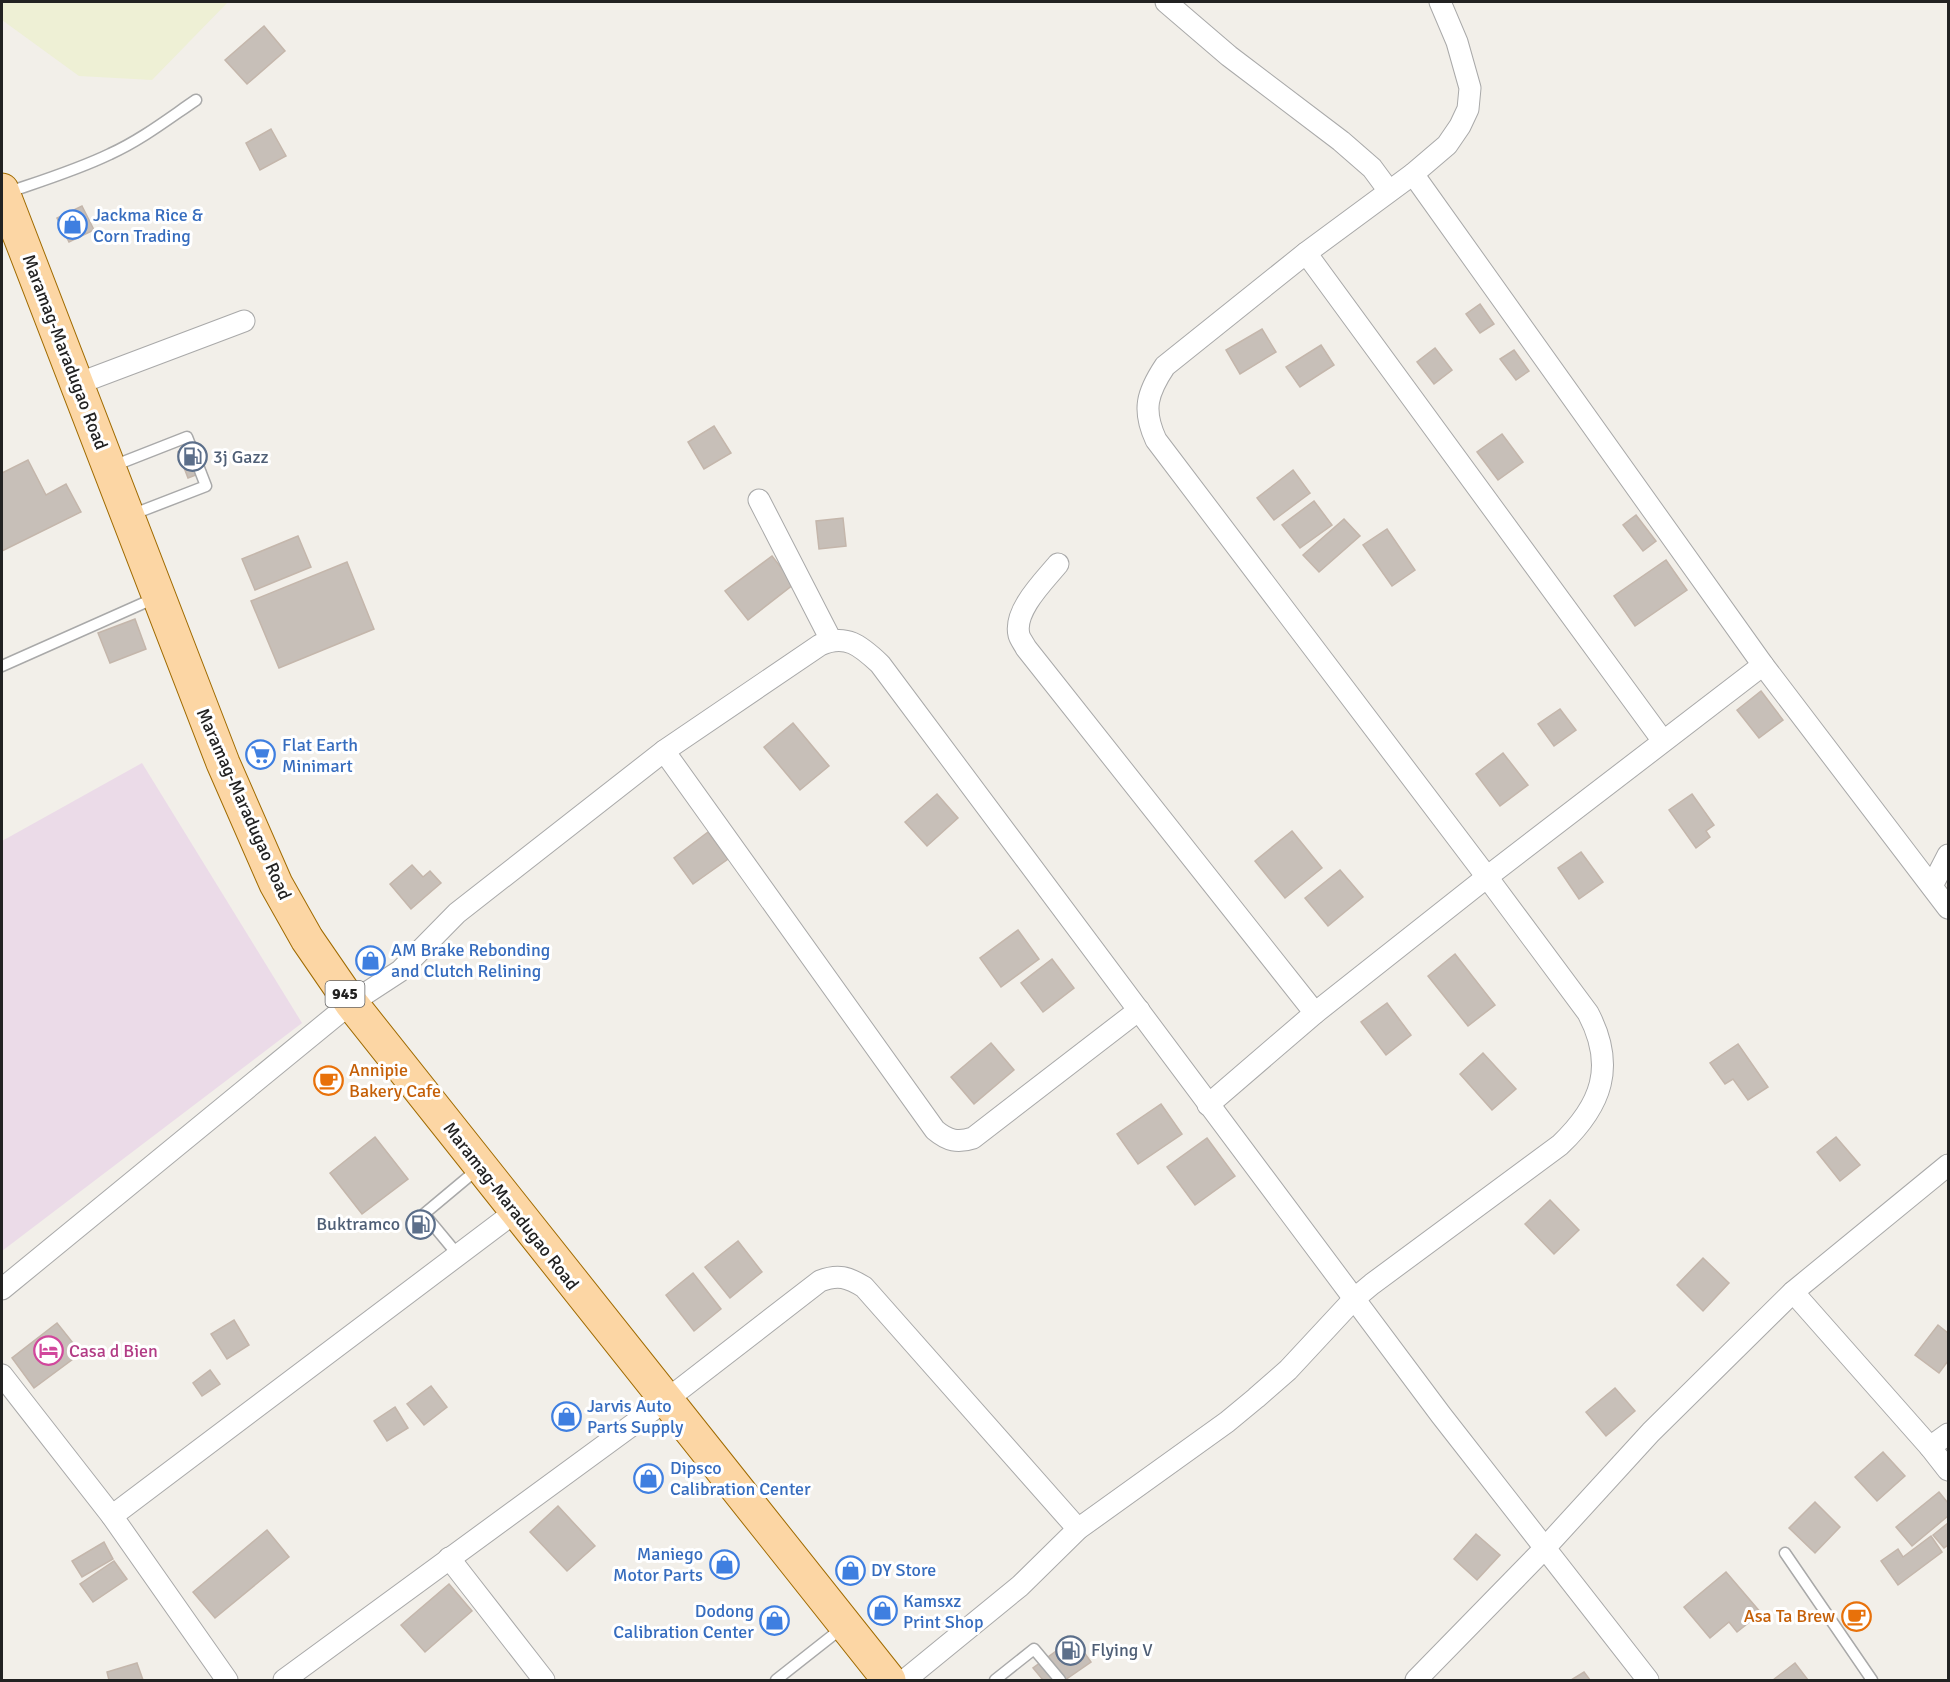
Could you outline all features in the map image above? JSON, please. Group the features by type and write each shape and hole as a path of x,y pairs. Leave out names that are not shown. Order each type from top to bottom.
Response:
{"main road":[{"name":"Maramag-Maradugao Road","path":"2,192 78,384 222,763 276,884 308,939 351,1003 889,1680"}],"street":[{"path":"1166,2 1228,56 1372,168 1389,191"},
{"path":"905,1680 1020,1586 1078,1529 1227,1422 1256,1398 1288,1370 1354,1299 1395,1265 1560,1145 1576,1130 1600,1092 1604,1063 1598,1031 1588,1013 1156,440 1148,424 1148,401 1155,381 1165,366 1306,253 1413,174 1447,145 1468,109 1470,88 1457,42 1440,2"},
{"path":"1413,174 1763,665 1948,908"},
{"path":"1306,253 1663,741"},
{"path":"78,384 244,321"},
{"path":"759,500 831,640"},
{"path":"1058,564 1031,596 1025,608 1019,634 1026,648 1315,1013"},
{"path":"2,1289 351,1003 400,971 457,913 664,751 820,645 831,640 842,639 867,651 880,664 1354,1299 1544,1549 1648,1680"},
{"path":"1208,1104 1315,1013 1487,877 1763,665"},
{"path":"664,751 935,1131 944,1137 963,1141 973,1137 1139,1011"},
{"path":"1932,886 1948,855"},
{"path":"1416,1680 1544,1549 1652,1432 1793,1292 1948,1165"},
{"path":"112,1516 515,1212"},
{"path":"284,1680 665,1401 820,1281 831,1277 842,1276 852,1279 864,1287 1078,1529"},
{"path":"1793,1292 1948,1470"},
{"path":"2,1375 112,1516 227,1680"},
{"path":"1930,1447 1948,1434"},
{"path":"449,1558 544,1680"}],"lane":[{"path":"2,192 74,170 112,154 144,136 196,100"},
{"path":"109,468 187,438 206,486 128,516"},
{"path":"2,666 159,597"},
{"path":"458,1255 423,1214 480,1167"},
{"path":"1785,1553 1872,1680"},
{"path":"776,1680 845,1626"},
{"path":"995,1680 1034,1649 1060,1680"}],"shaded area":[{"path":"142,763 302,1023 2,1251 2,841"}],"green space":[{"path":"2,2 228,2 152,80 79,76 2,20"}],"building":[{"path":"264,26 285,51 247,84 225,60"},
{"path":"271,129 286,156 260,170 246,143"},
{"path":"82,206 94,230 69,242 57,218"},
{"path":"1480,304 1494,324 1480,333 1466,314"},
{"path":"1262,329 1276,352 1240,374 1226,350"},
{"path":"1321,345 1334,365 1300,387 1286,367"},
{"path":"1435,348 1452,370 1434,384 1417,362"},
{"path":"1514,350 1529,371 1516,380 1500,359"},
{"path":"714,426 731,453 704,469 688,442"},
{"path":"1502,434 1523,462 1498,480 1477,452"},
{"path":"196,445 206,471 188,478 178,452"},
{"path":"28,460 46,495 66,484 81,512 2,551 2,473"},
{"path":"1293,470 1310,493 1274,520 1257,498"},
{"path":"1314,501 1332,525 1300,548 1282,525"},
{"path":"1636,515 1656,541 1643,551 1623,525"},
{"path":"843,518 846,546 819,549 816,521"},
{"path":"1344,519 1360,536 1319,572 1303,555"},
{"path":"1387,529 1415,570 1392,586 1363,545"},
{"path":"298,536 311,567 255,590 242,559"},
{"path":"772,556 794,584 748,620 725,591"},
{"path":"1666,560 1687,590 1635,626 1614,596"},
{"path":"347,562 374,629 279,668 251,601"},
{"path":"135,619 146,649 110,663 98,633"},
{"path":"1761,691 1783,720 1759,738 1737,710"},
{"path":"1560,709 1576,730 1554,746 1538,724"},
{"path":"793,723 829,766 800,790 764,747"},
{"path":"1503,753 1528,785 1500,806 1476,774"},
{"path":"937,794 958,818 927,846 905,822"},
{"path":"1692,794 1714,825 1706,831 1710,837 1696,848 1669,810"},
{"path":"1292,831 1322,868 1285,898 1255,861"},
{"path":"708,832 728,859 693,884 674,858"},
{"path":"1581,852 1603,882 1579,899 1558,868"},
{"path":"412,865 423,877 430,871 441,883 411,909 390,884"},
{"path":"1340,870 1363,897 1328,926 1305,898"},
{"path":"1018,930 1039,959 1001,987 980,958"},
{"path":"1455,954 1495,1005 1468,1026 1428,976"},
{"path":"1052,959 1074,988 1043,1012 1021,983"},
{"path":"1387,1003 1411,1035 1386,1055 1361,1022"},
{"path":"991,1043 1014,1070 974,1104 951,1077"},
{"path":"1738,1044 1768,1087 1748,1100 1733,1079 1725,1084 1710,1063"},
{"path":"1483,1053 1516,1089 1492,1110 1460,1074"},
{"path":"1161,1104 1182,1134 1138,1164 1117,1134"},
{"path":"375,1137 408,1179 362,1214 330,1173"},
{"path":"1836,1137 1860,1165 1840,1181 1817,1152"},
{"path":"1207,1138 1235,1176 1195,1205 1167,1167"},
{"path":"1550,1200 1579,1230 1554,1254 1525,1224"},
{"path":"738,1241 762,1272 730,1298 705,1267"},
{"path":"1703,1258 1729,1283 1703,1311 1677,1285"},
{"path":"693,1273 721,1309 694,1331 666,1295"},
{"path":"234,1320 249,1345 227,1359 211,1334"},
{"path":"57,1323 81,1353 34,1388 12,1358"},
{"path":"1938,1325 1948,1333 1948,1361 1939,1373 1915,1355"},
{"path":"210,1370 220,1384 202,1396 193,1383"},
{"path":"431,1386 447,1407 424,1425 407,1404"},
{"path":"1615,1388 1635,1411 1606,1436 1586,1412"},
{"path":"395,1407 408,1428 387,1441 374,1421"},
{"path":"1883,1452 1905,1476 1877,1501 1855,1477"},
{"path":"1939,1492 1948,1503 1948,1516 1912,1546 1896,1527"},
{"path":"1815,1502 1840,1527 1815,1553 1789,1528"},
{"path":"558,1506 595,1546 567,1571 530,1532"},
{"path":"1948,1523 1948,1545 1944,1548 1933,1535"},
{"path":"267,1530 289,1557 215,1618 193,1592"},
{"path":"1476,1534 1500,1555 1477,1580 1454,1559"},
{"path":"1931,1536 1942,1552 1898,1585 1881,1561 1898,1549 1903,1557"},
{"path":"104,1542 113,1559 82,1577 72,1561"},
{"path":"114,1561 127,1579 93,1602 80,1584"},
{"path":"1726,1572 1761,1613 1737,1632 1729,1622 1710,1638 1684,1607"},
{"path":"449,1584 472,1611 425,1652 401,1625"},
{"name":"Flying V","path":"1074,1638 1091,1662 1065,1680 1043,1680 1033,1668"},
{"path":"137,1663 143,1680 109,1680 107,1672"},
{"path":"1795,1663 1808,1680 1773,1680"},
{"path":"1584,1672 1590,1680 1571,1680"}],"place":[{"name":"Jackma Rice & Corn Trading","path":"72,225"},
{"name":"3j Gazz","path":"192,457"},
{"name":"Flat Earth Minimart","path":"261,755"},
{"name":"AM Brake Rebonding and Clutch Relining","path":"370,960"},
{"name":"Annipie Bakery Cafe","path":"328,1080"},
{"name":"Buktramco","path":"421,1224"},
{"name":"Casa d Bien","path":"48,1351"},
{"name":"Jarvis Auto Parts Supply","path":"566,1416"},
{"name":"Dipsco Calibration Center","path":"649,1478"},
{"name":"Maniego Motor Parts","path":"724,1564"},
{"name":"DY Store","path":"850,1570"},
{"name":"Kamsxz Print Shop","path":"882,1611"},
{"name":"Asa Ta Brew","path":"1856,1616"},
{"name":"Dodong Calibration Center","path":"775,1621"},
{"name":"Flying V","path":"1070,1650"}]}
